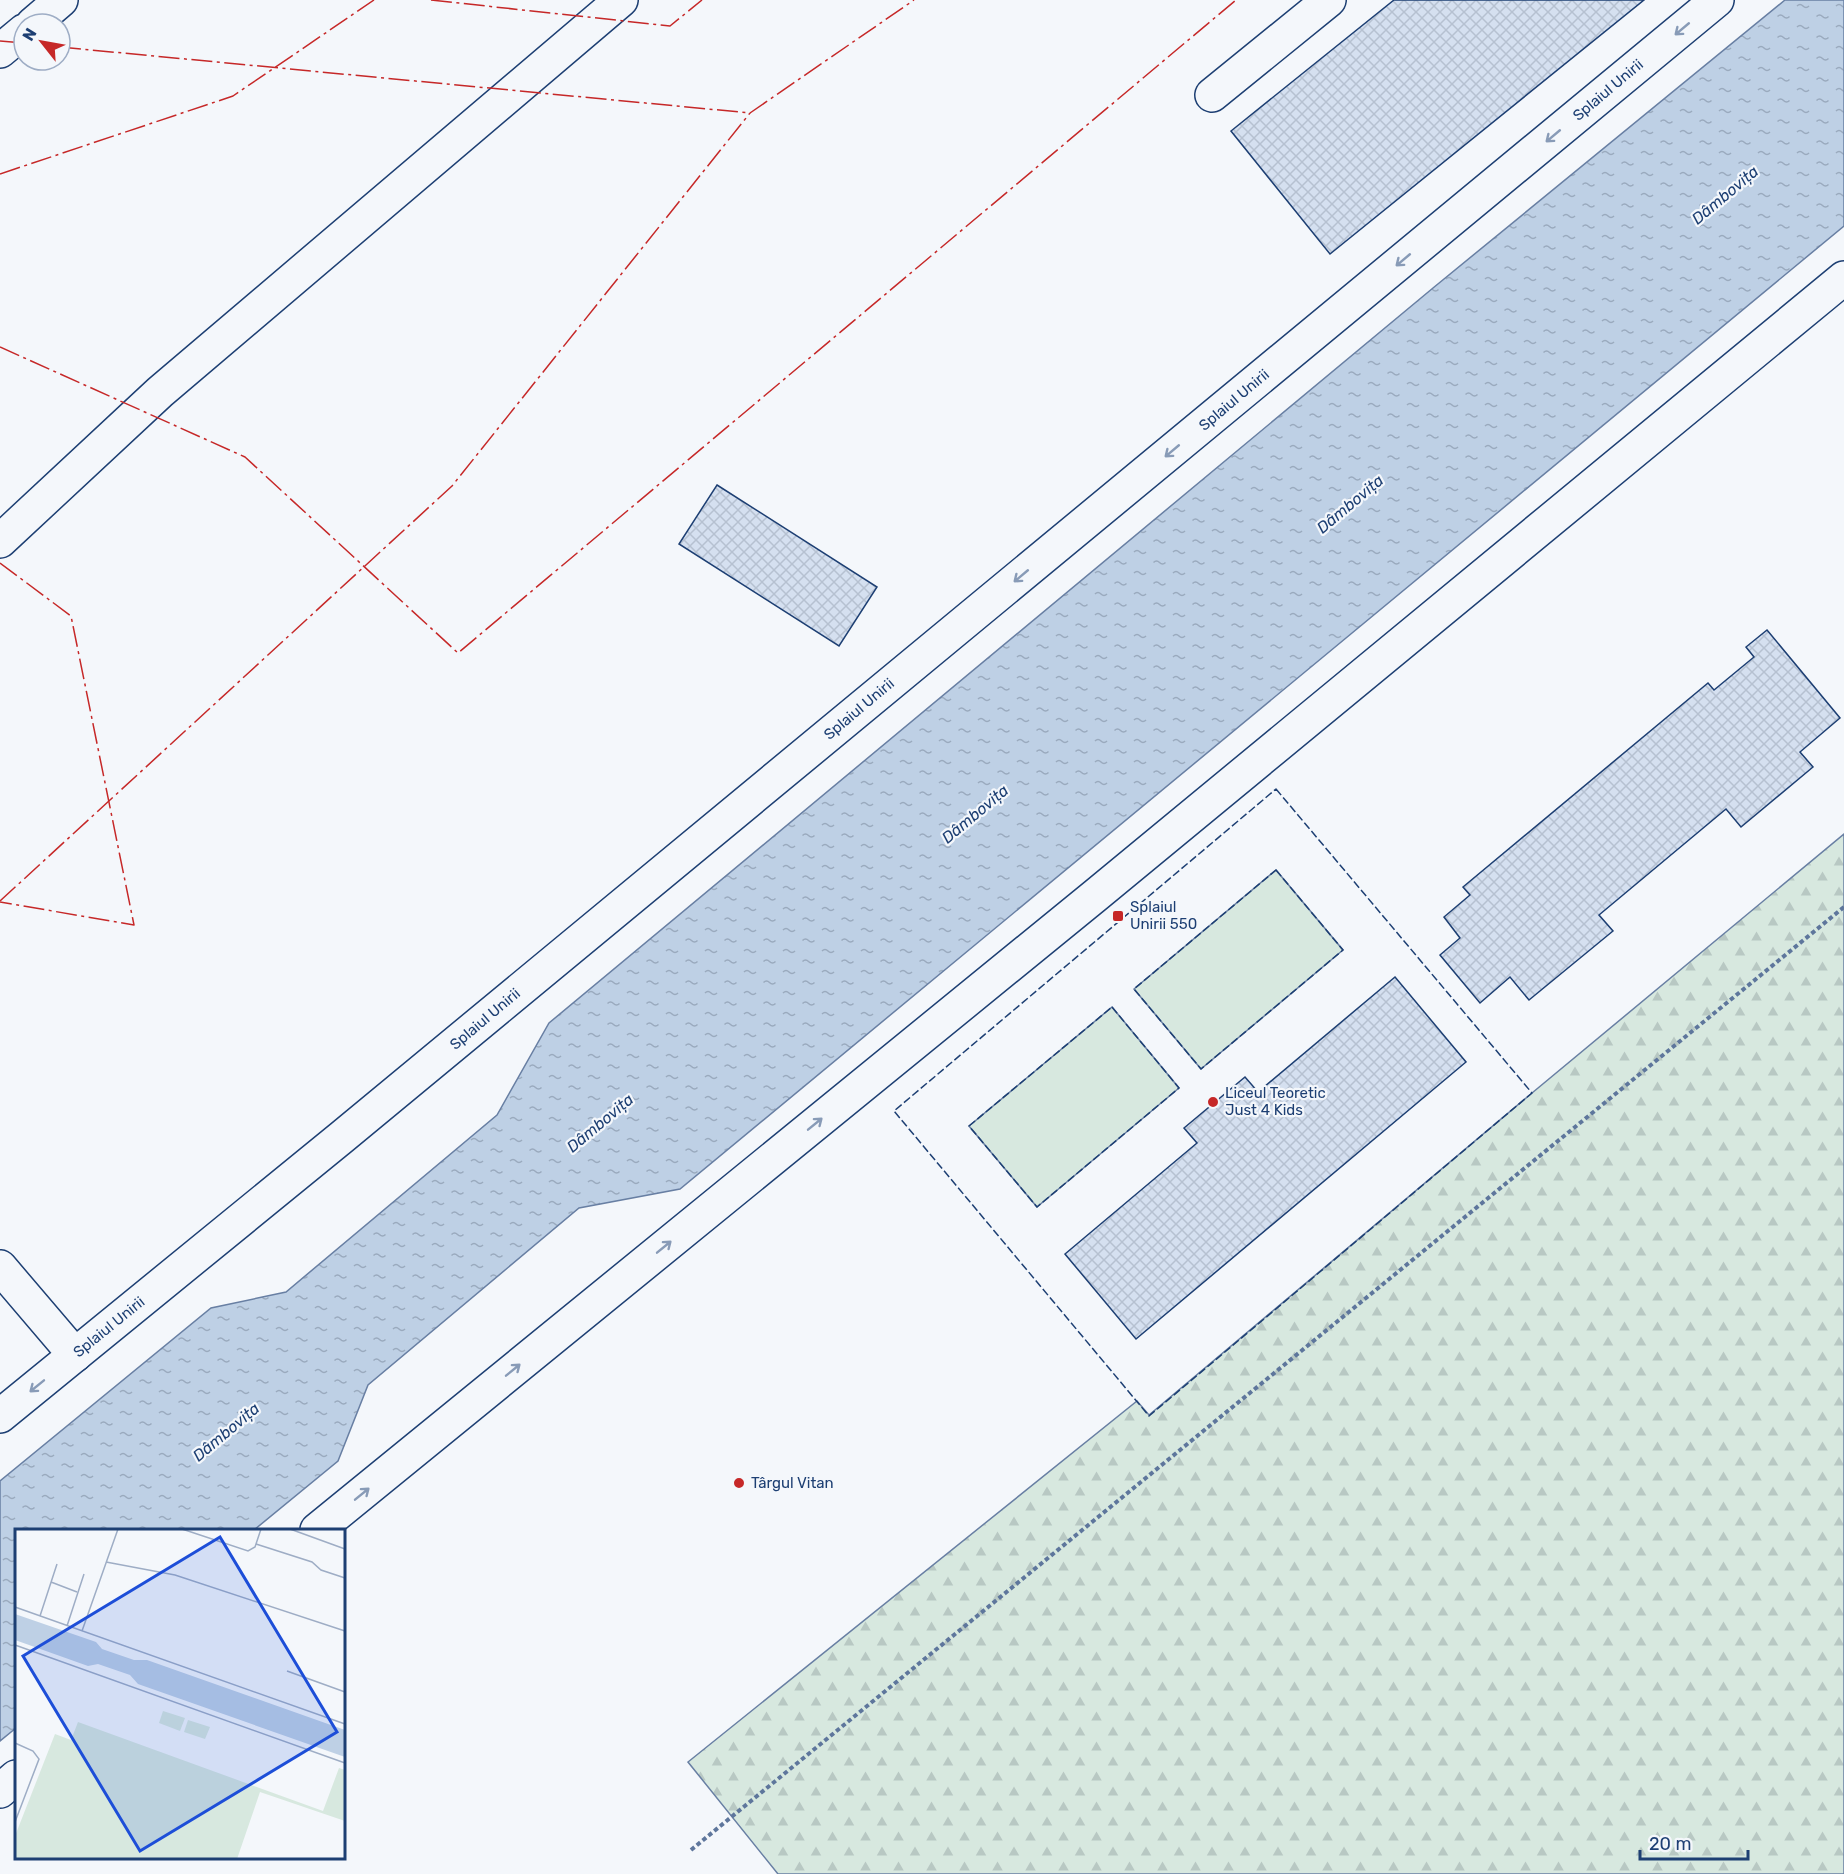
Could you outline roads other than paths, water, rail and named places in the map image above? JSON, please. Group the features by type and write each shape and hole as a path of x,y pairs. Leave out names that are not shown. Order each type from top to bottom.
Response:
{"main road":[{"path":"47,12 61,0"},
{"path":"0,541 160,392 621,0"},
{"path":"1212,95 1329,0"},
{"name":"Splaiul Unirii","path":"0,1416 342,1137 1717,0"},
{"path":"0,51 12,41"},
{"path":"317,1529 1096,895 1844,278"},
{"path":"0,1267 75,1355"},
{"path":"0,1791 15,1778"}],"water":[{"name":"Dâmbovița","path":"1785,0 1844,0 1844,226 680,1189 579,1208 368,1385 338,1461 255,1529 15,1529 15,1729 0,1741 0,1481 211,1308 286,1292 497,1115 549,1023 1433,288"}],"place":[{"name":"Splaiul Unirii 550","path":"1118,916"},
{"name":"Liceul Teoretic Just 4 Kids","path":"1213,1102"},
{"name":"Târgul Vitan","path":"739,1483"}]}
